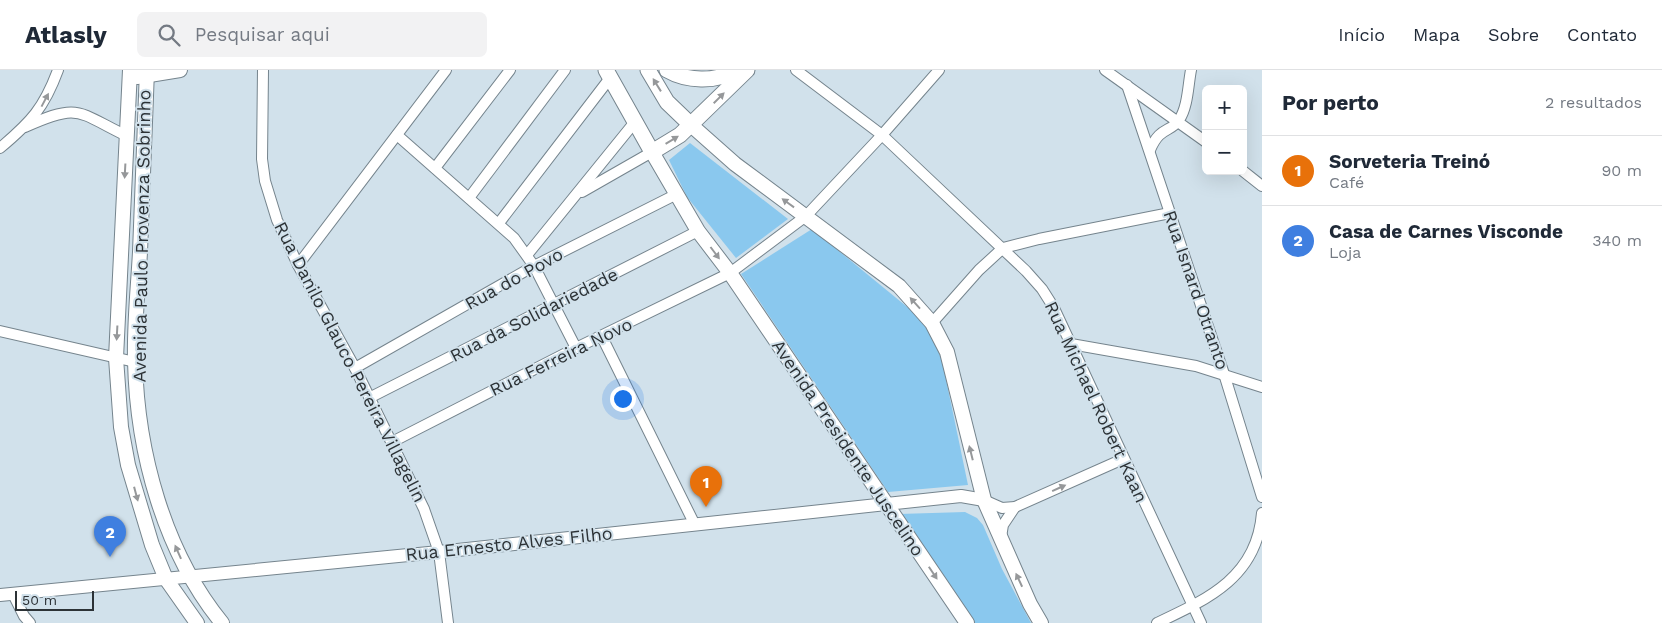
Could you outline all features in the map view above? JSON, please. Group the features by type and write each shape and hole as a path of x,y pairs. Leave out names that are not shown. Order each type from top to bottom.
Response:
{"main road":[{"path":"130,74 180,70"},
{"path":"648,70 668,102 691,125 735,164 899,286 932,324 947,352 984,500 1030,604 1041,623"},
{"path":"667,70 681,76 706,79 735,70"},
{"path":"652,152 680,135 746,70"},
{"name":"Avenida Paulo Provenza Sobrinho","path":"147,73 135,362 147,459 172,539 189,577 222,623"},
{"name":"Avenida Paulo Provenza Sobrinho","path":"130,74 116,358 121,428 128,465 152,545 166,579 197,623"},
{"name":"Avenida Presidente Juscelino","path":"608,74 675,195 698,231 730,273 967,623"}],"street":[{"path":"0,148 25,127 42,106 58,70"},
{"name":"Rua Danilo Glauco Pereira Villagelin","path":"262,70 260,128 265,181 278,220 298,265 355,368 424,509 439,552 448,623"},
{"path":"298,265 446,70"},
{"path":"435,168 510,70"},
{"path":"469,198 565,70"},
{"name":"Rua Michael Robert Kaan","path":"796,70 882,135 1003,248 1042,289 1054,308 1201,623"},
{"path":"730,273 806,216 882,135 939,70"},
{"path":"1105,70 1202,139"},
{"path":"1150,150 1156,137 1179,121 1191,70"},
{"path":"499,223 608,74"},
{"name":"Rua Isnard Otranto","path":"1127,85 1226,377 1262,497"},
{"path":"25,127 53,115 71,111 82,113 127,136"},
{"name":"Rua do Povo","path":"527,255 634,123"},
{"path":"397,135 499,223 527,255 576,348"},
{"path":"577,195 652,152"},
{"path":"1247,174 1262,186"},
{"name":"Rua do Povo","path":"355,368 534,266 675,195"},
{"path":"932,324 979,270 1003,248 1170,213"},
{"name":"Rua da Solidariedade","path":"369,398 698,231"},
{"name":"Rua Ferreira Novo","path":"392,442 576,348 730,273"},
{"path":"0,331 135,362"},
{"path":"602,337 694,524"},
{"path":"1071,344 1196,366 1262,387"},
{"path":"1001,538 1003,525 1015,507 1123,459"},
{"name":"Rua Ernesto Alves Filho","path":"0,595 439,552 961,496 984,500 1002,508 1015,507"},
{"path":"1157,623 1213,595 1240,570 1250,555 1262,513"},
{"path":"13,594 30,623"}],"shaded area":[{"path":"690,143 788,219 736,258 687,197 669,160"},
{"path":"812,229 917,315 930,333 942,360 968,485 888,492 741,274"},
{"path":"965,512 977,518 983,525 1002,569 1031,623 975,623 899,514"}],"place":[{"name":"Sorveteria Treinó","path":"706,507"},
{"name":"Casa de Carnes Visconde","path":"110,557"}]}
